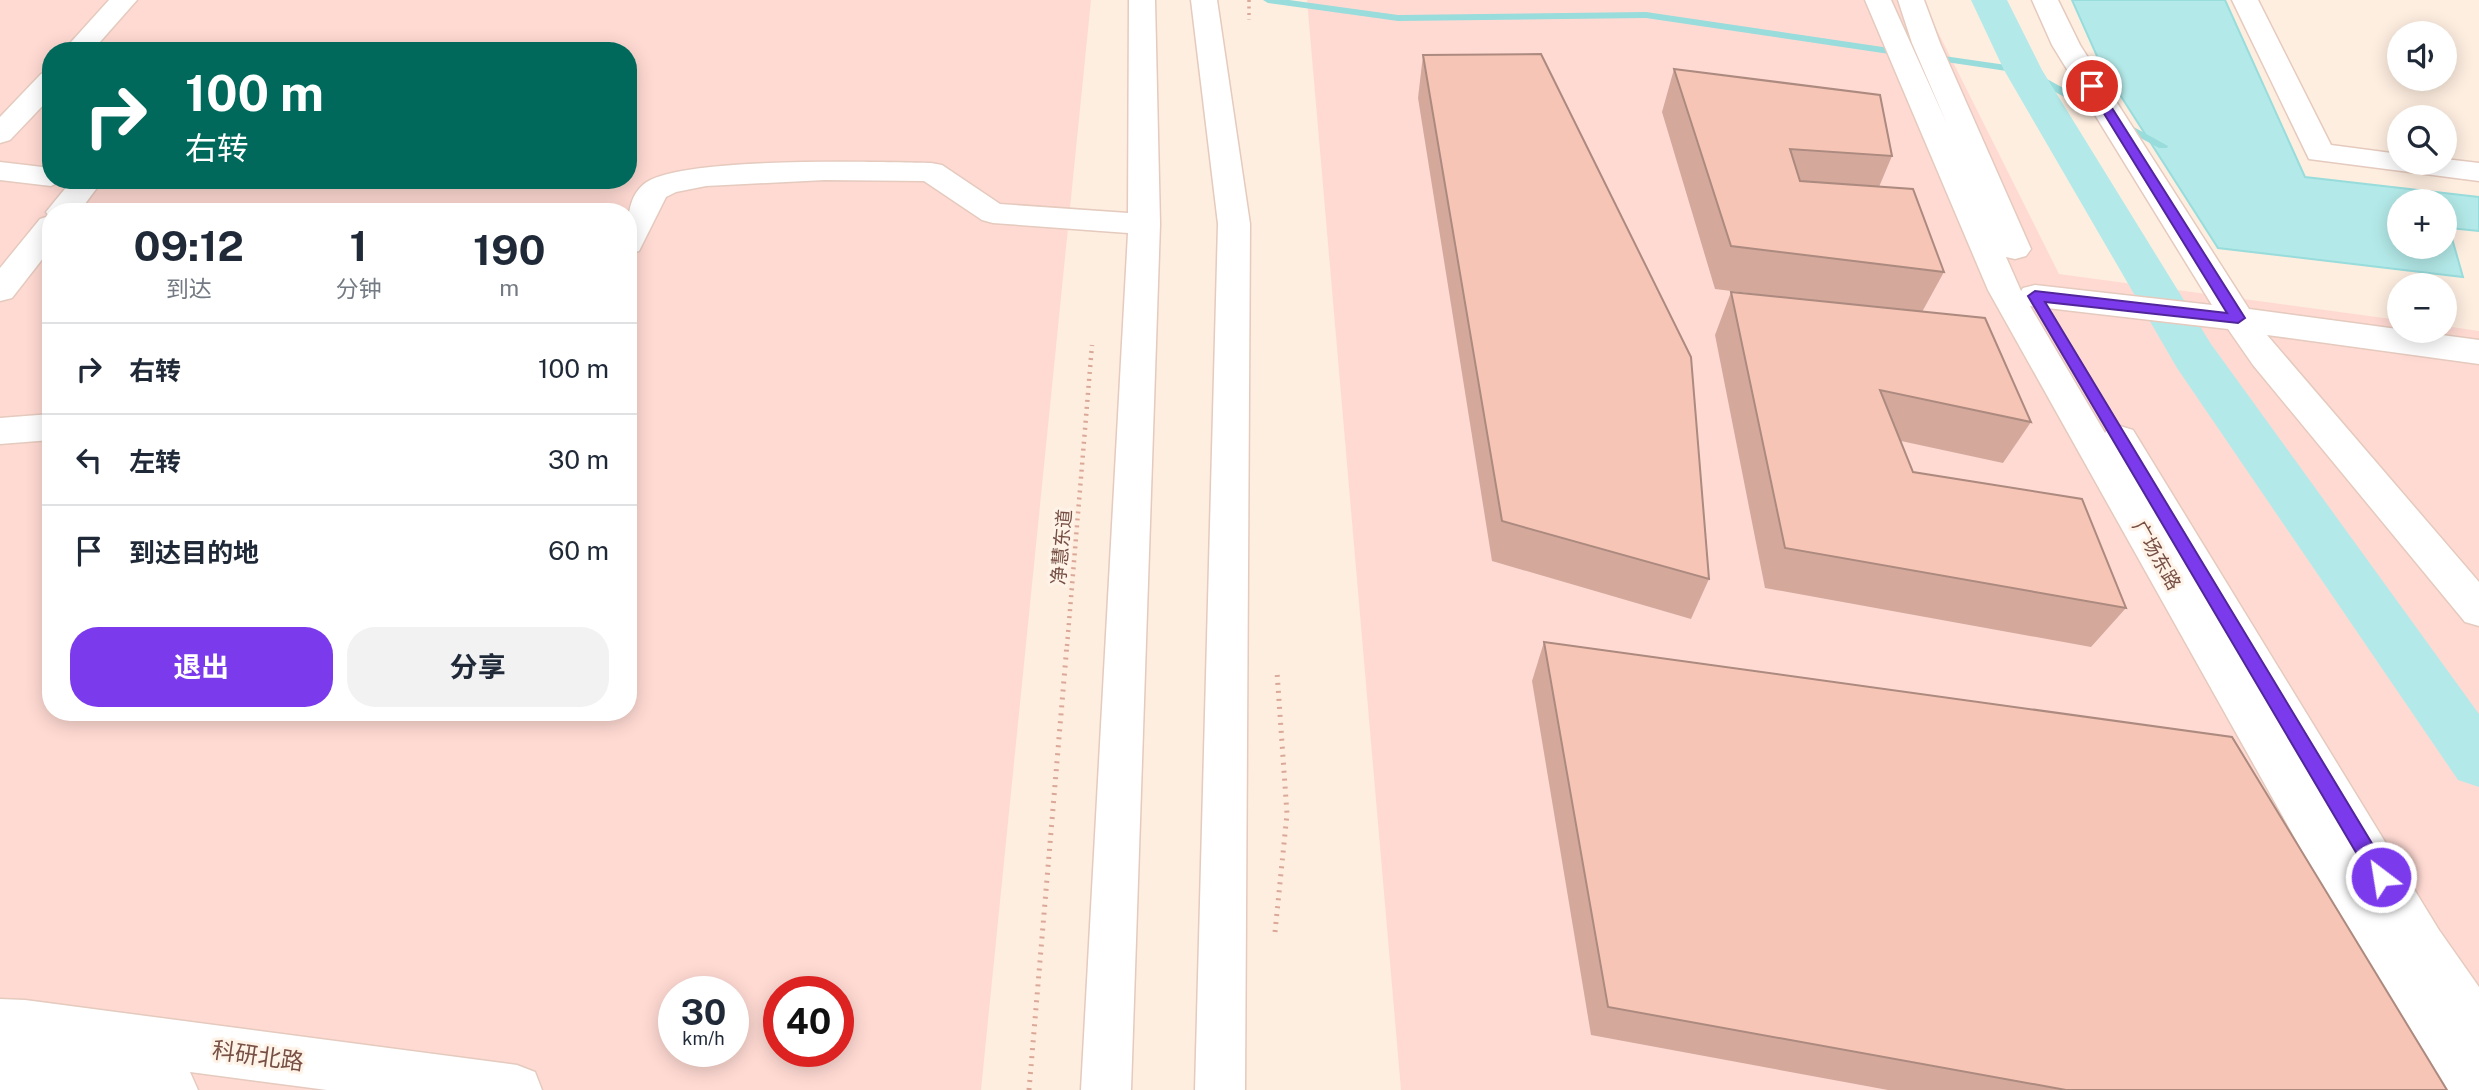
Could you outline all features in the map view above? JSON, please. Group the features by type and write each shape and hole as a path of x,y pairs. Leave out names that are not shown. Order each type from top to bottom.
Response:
{"street":[{"path":"85,42 124,0"},
{"name":"广场东路","path":"1878,0 1916,55 2035,296 2422,946 2479,1029"},
{"name":"广场东路","path":"1911,0 1916,55 2004,290 2369,924 2476,1090"},
{"path":"2046,0 2066,44 2238,318 2265,356 2479,610"},
{"path":"2245,0 2320,153 2387,161"},
{"path":"1106,1090 1144,224 1141,4"},
{"path":"1204,4 1234,224 1220,1090"},
{"path":"0,134 42,89"},
{"path":"2457,170 2479,172"},
{"path":"0,171 42,176"},
{"path":"637,226 654,191 667,184 706,177 825,171 931,172 993,213 1144,224"},
{"path":"69,203 81,189"},
{"path":"0,290 42,237"},
{"path":"2035,296 2238,318 2479,352"},
{"path":"0,431 42,428"},
{"name":"科研北路","path":"0,1024 25,1025 517,1090"},
{"path":"0,1066 173,1090"}],"path":[{"path":"1249,0 1249,14"},
{"name":"净慧东道","path":"1029,1090 1093,332"}],"shaded area":[{"path":"0,0 1091,0 981,1090 0,1090"},
{"path":"1307,0 1922,0 2059,274 2387,318 2387,343 2457,343 2457,328 2479,331 2479,1090 1401,1090"}],"water":[{"path":"2072,0 2225,0 2305,177 2409,189 2387,189 2387,259 2457,259 2457,256 2463,277 2457,276 2457,273 2429,273 2218,248 2101,65"},
{"path":"2457,194 2479,197 2479,231 2457,229"}],"building":[{"path":"1541,54 1691,357 1709,579 1502,521 1423,55"},
{"path":"1674,69 1880,95 1892,156 1790,149 1800,181 1913,189 1944,272 1731,246"},
{"path":"1731,292 1985,318 2031,422 1880,390 1913,472 2082,499 2126,608 1785,548"},
{"path":"1544,642 2232,737 2447,1090 2066,1090 1608,1007"}],"waterway":[{"path":"1268,0 1398,18 1646,15 1903,53"},
{"path":"1989,0 2023,70 2194,356 2479,761"},
{"path":"1930,57 2023,70 2163,146"}],"route":[{"path":"2092,86 2238,318 2035,296 2381,877"}]}
